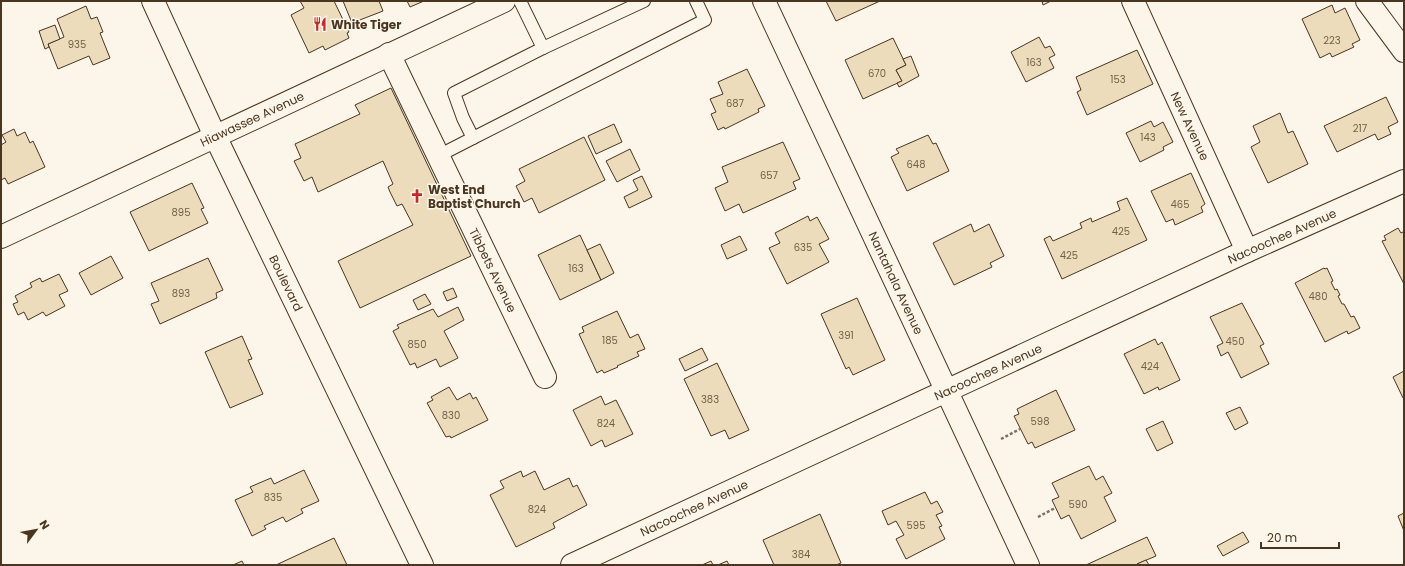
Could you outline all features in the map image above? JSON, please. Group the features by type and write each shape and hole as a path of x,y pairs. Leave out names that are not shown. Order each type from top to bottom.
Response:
{"street":[{"name":"Boulevard","path":"152,1 215,136 422,565"},
{"name":"Hiawassee Avenue","path":"1,237 504,1"},
{"name":"Nantahala Avenue","path":"764,1 1028,565"},
{"name":"New Avenue","path":"1133,1 1247,252"},
{"path":"1367,1 1404,51"},
{"name":"Tibbets Avenue","path":"389,54 544,377"},
{"name":"Nacoochee Avenue","path":"572,565 1247,252 1404,181"}],"lane":[{"path":"520,1 543,48"},
{"path":"473,138 463,118 454,93 543,48 644,1"},
{"path":"438,156 705,20 696,1"}],"path":[{"path":"1001,439 1020,429"},
{"path":"1038,517 1055,508"}],"building":[{"name":"White Tiger","path":"300,1 334,1 349,32 347,33 349,38 325,50 323,46 309,53 291,15 304,8"},
{"path":"343,1 379,1 383,11 352,23"},
{"path":"407,1 424,1 410,7"},
{"path":"826,1 880,1 836,21"},
{"path":"1042,1 1051,1 1043,5"},
{"path":"1332,5 1335,13 1345,8 1360,40 1352,44 1354,47 1332,57 1330,53 1320,58 1302,19"},
{"path":"86,6 91,19 97,17 103,32 100,33 110,58 93,65 89,56 58,69 48,44 64,37 57,19"},
{"path":"55,25 60,39 48,44 49,47 45,49 39,31"},
{"path":"1039,37 1045,48 1050,46 1055,55 1049,58 1054,68 1026,82 1011,52"},
{"path":"893,38 906,65 896,70 902,81 863,99 845,60"},
{"path":"1137,50 1153,84 1087,115 1077,92 1081,90 1076,77"},
{"path":"911,56 919,76 899,87 897,83 902,81 896,70 906,65 903,59"},
{"path":"747,69 765,106 758,109 759,112 725,129 724,127 718,130 711,114 716,112 710,99 723,94 718,82"},
{"name":"West End Baptist Church","path":"391,88 471,256 360,308 338,261 413,225 402,204 397,206 390,192 388,187 393,184 383,161 318,192 312,177 304,181 294,161 301,158 295,144 360,114 355,105"},
{"path":"1386,97 1398,122 1388,127 1391,134 1378,140 1375,134 1337,152 1324,126"},
{"path":"1280,113 1288,133 1293,131 1308,164 1268,183 1251,147 1260,142 1253,126"},
{"path":"1151,121 1154,127 1163,122 1173,142 1163,147 1164,150 1140,162 1126,133"},
{"path":"614,124 622,142 596,154 588,136"},
{"path":"14,129 17,136 25,132 30,143 33,141 45,167 8,184 5,178 1,180 1,145 6,142 2,135"},
{"path":"928,135 933,144 936,143 949,171 907,191 891,157 899,153 896,149"},
{"path":"584,137 605,180 539,213 532,198 524,202 516,186 525,181 519,169"},
{"path":"783,142 800,179 793,182 796,189 743,213 739,204 725,211 715,188 728,182 722,167"},
{"path":"630,149 640,170 617,182 606,161"},
{"path":"1191,173 1205,204 1201,207 1203,212 1175,225 1173,219 1166,222 1151,191"},
{"path":"642,176 652,197 629,208 624,197 638,190 633,180"},
{"path":"192,183 204,208 201,209 208,223 149,251 130,212"},
{"path":"1127,198 1147,240 1062,279 1044,239 1050,236 1053,241 1082,228 1080,223 1091,218 1092,222 1120,210 1117,202"},
{"path":"808,216 810,221 817,217 829,239 819,244 829,262 787,284 769,248 780,243 775,233"},
{"path":"971,224 974,232 989,224 1004,256 990,263 992,267 954,285 933,243"},
{"path":"1398,228 1401,233 1403,232 1404,234 1404,284 1382,241 1386,240 1384,236"},
{"path":"580,235 601,280 560,300 538,255"},
{"path":"740,236 747,250 727,259 721,245"},
{"path":"600,244 614,273 601,280 587,250"},
{"path":"111,256 123,278 91,295 79,273"},
{"path":"208,258 223,290 216,293 217,298 160,324 151,304 159,301 151,283"},
{"path":"1324,268 1327,268 1333,281 1331,282 1335,290 1337,289 1340,295 1338,296 1342,304 1344,304 1351,317 1354,316 1360,328 1348,334 1347,331 1325,342 1295,283"},
{"path":"59,274 68,291 59,295 65,306 46,316 43,312 28,320 24,312 18,315 13,304 18,302 15,296 32,287 30,283 40,278 42,282"},
{"path":"453,288 457,297 447,301 443,292"},
{"path":"425,294 431,304 418,310 413,300"},
{"path":"857,298 885,360 853,375 849,367 846,369 821,314"},
{"path":"1242,303 1264,344 1260,346 1269,364 1241,378 1228,352 1221,356 1217,346 1223,343 1210,317"},
{"path":"458,307 464,320 444,331 458,358 440,367 436,359 417,368 415,363 410,365 393,331 399,328 397,325 433,309 438,317"},
{"path":"617,311 630,338 638,334 645,349 637,352 639,356 617,366 618,367 604,373 602,370 597,373 579,334 584,332 582,327"},
{"path":"242,336 252,359 248,360 263,394 230,408 205,352"},
{"path":"1155,339 1158,345 1162,342 1180,380 1159,390 1158,387 1144,394 1124,354"},
{"path":"702,348 708,360 685,371 679,359"},
{"path":"717,363 749,430 729,439 725,430 711,436 684,379"},
{"path":"1404,371 1404,397 1403,398 1393,377"},
{"path":"449,387 457,400 470,393 473,399 476,397 488,420 451,438 450,436 446,437 427,403 433,400 431,397"},
{"path":"1056,390 1075,430 1035,448 1032,442 1028,444 1014,416 1019,414 1017,409"},
{"path":"601,396 605,405 616,400 633,434 605,447 602,440 591,446 573,410"},
{"path":"1240,407 1248,423 1235,430 1226,413"},
{"path":"1163,421 1173,443 1157,451 1146,429"},
{"path":"1089,466 1096,480 1103,476 1112,493 1104,497 1116,521 1081,539 1069,515 1061,519 1052,500 1059,497 1052,483"},
{"path":"304,470 319,501 301,509 303,513 286,522 283,517 264,526 266,529 252,536 235,500 253,492 250,487 271,478 274,484"},
{"path":"521,471 523,477 535,471 544,490 569,478 573,487 577,485 587,505 553,523 555,528 516,547 490,495 504,488 500,481"},
{"path":"925,492 931,504 937,501 943,512 936,515 942,526 939,527 945,539 906,559 896,539 904,535 896,521 888,525 882,511"},
{"path":"1404,513 1404,531 1398,516"},
{"path":"820,514 841,563 836,565 774,565 763,540"},
{"path":"1243,532 1249,542 1223,556 1217,546"},
{"path":"1147,537 1156,556 1137,564 1138,565 1086,565"},
{"path":"334,538 347,565 276,565"},
{"path":"1146,560 1149,565 1137,564"},
{"path":"242,561 244,565 233,565"},
{"path":"711,561 713,565 702,565"},
{"path":"727,561 729,565 718,565"}],"place":[{"name":"White Tiger","path":"320,24"},
{"name":"West End Baptist Church","path":"417,196"}]}
